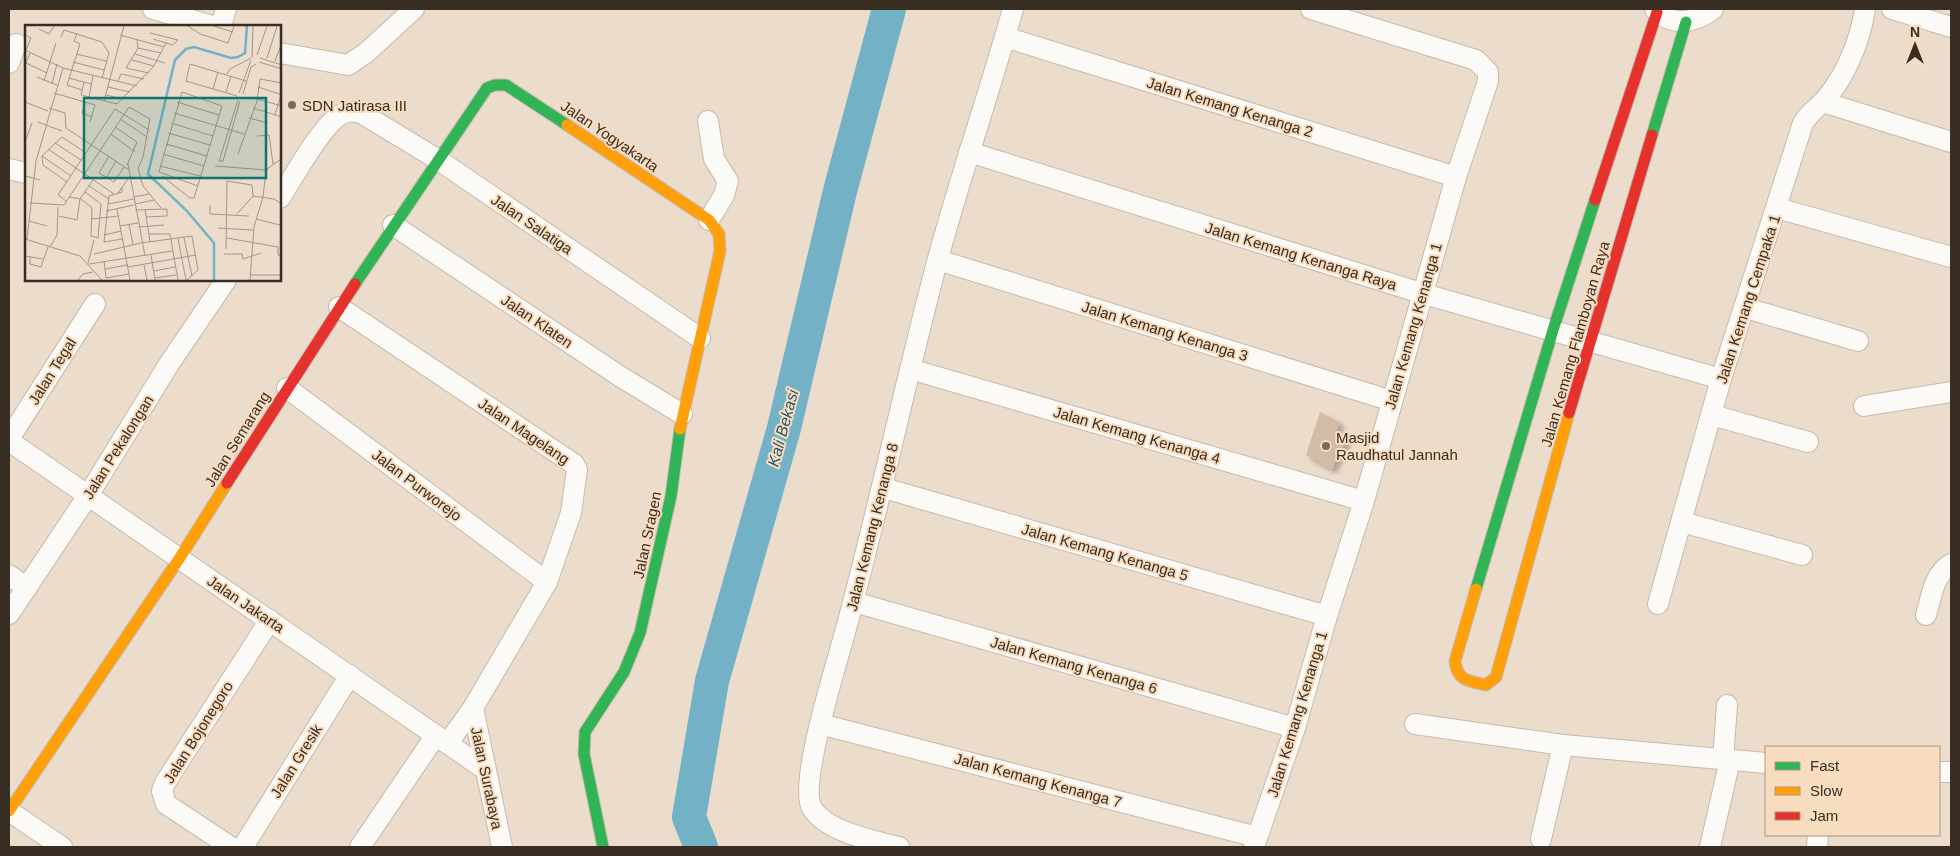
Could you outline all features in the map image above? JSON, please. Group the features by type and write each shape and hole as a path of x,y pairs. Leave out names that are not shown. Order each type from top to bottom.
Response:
{"street":[{"path":"153,9 209,25"},
{"path":"221,25 226,9"},
{"path":"281,53 342,64 354,62 414,9"},
{"name":"Jalan Kemang Kenanga 8","path":"900,847 843,832 812,808 809,797 820,724 884,488 910,369 938,260 1013,9"},
{"name":"Jalan Kemang Kenanga 1","path":"1255,842 1295,728 1327,616 1364,500 1421,293 1456,177 1488,81 1488,72 1484,65 1476,60 1311,9"},
{"path":"1656,10 1675,21 1686,22 1700,18 1713,9"},
{"name":"Jalan Kemang Cempaka 1","path":"1658,604 1721,379 1746,308 1803,123 1810,111 1823,102 1840,79 1862,27 1865,9"},
{"path":"1892,9 1951,28"},
{"name":"Jalan Kemang Flamboyan Raya","path":"1656,10 1553,330 1455,661 1455,672 1459,678 1486,685 1492,682 1496,676 1590,341 1686,22"},
{"name":"Jalan Kemang Kenanga 2","path":"1005,37 1456,177"},
{"name":"Jalan Semarang","path":"9,811 179,559 339,307 436,160 482,92 492,84"},
{"name":"Jalan Yogyakarta","path":"492,84 506,85 709,220"},
{"path":"1823,102 1951,142"},
{"name":"Jalan Salatiga","path":"281,196 336,117 348,112 361,113 436,160 700,338"},
{"path":"708,121 714,159 728,182 724,195 709,220"},
{"name":"Jalan Kemang Kenanga Raya","path":"970,152 1421,293 1721,379"},
{"path":"9,169 25,173"},
{"path":"1777,208 1951,256"},
{"name":"Jalan Sragen","path":"603,847 584,754 585,732 624,672 640,633 671,496 682,414 720,251 718,230 709,220"},
{"name":"Jalan Klaten","path":"393,225 621,377 682,414"},
{"name":"Jalan Kemang Kenanga 3","path":"938,260 1392,401"},
{"name":"Jalan Pekalongan","path":"9,614 88,494 169,364 225,281"},
{"name":"Jalan Tegal","path":"9,440 95,304"},
{"name":"Jalan Magelang","path":"339,307 574,464 577,477 571,513 547,582 473,708 442,739"},
{"path":"1746,308 1858,341"},
{"name":"Jalan Kemang Kenanga 4","path":"910,369 1364,500"},
{"name":"Jalan Purworejo","path":"287,388 547,582"},
{"path":"1864,406 1951,392"},
{"path":"1712,415 1808,442"},
{"name":"Jalan Jakarta","path":"9,440 483,768"},
{"name":"Jalan Kemang Kenanga 5","path":"884,488 1327,616"},
{"path":"1682,522 1802,555"},
{"path":"1926,615 1937,578 1940,572 1951,564"},
{"path":"9,575 27,588"},
{"name":"Jalan Kemang Kenanga 6","path":"854,602 1295,728"},
{"name":"Jalan Bojonegoro","path":"231,847 166,804 162,791 165,783 270,620"},
{"name":"Jalan Gresik","path":"243,847 350,675"},
{"path":"1710,847 1726,760 1728,705"},
{"name":"Jalan Surabaya","path":"473,708 483,768 500,838"},
{"name":"Jalan Kemang Kenanga 7","path":"820,724 1255,842"},
{"path":"1415,724 1563,745 1765,762"},
{"path":"360,847 442,739"},
{"path":"1541,839 1563,745"},
{"path":"9,811 62,847"},
{"path":"843,832 862,847"},
{"path":"486,847 500,838"}],"building":[{"name":"Masjid Raudhatul Jannah","path":"1320,412 1340,422 1336,431 1347,438 1332,469 1306,455"}],"waterway":[{"name":"Kali Bekasi","path":"701,847 689,817 712,681 784,428 840,191 889,9"}],"traffic: fast":[{"path":"1652,135 1686,22"},
{"path":"355,284 487,88 495,85 506,85 567,125"},
{"path":"1476,589 1553,330 1595,200"},
{"path":"603,847 584,754 585,732 624,672 640,633 671,496 680,429"}],"traffic: slow":[{"path":"567,125 709,220 719,234 720,251 680,429"},
{"path":"1476,589 1455,661 1456,668 1461,676 1469,681 1486,685 1496,677 1569,413"},
{"path":"9,811 179,559 227,483"}],"traffic: jam":[{"path":"1595,200 1657,12"},
{"path":"1569,413 1652,135"},
{"path":"227,483 355,284"}],"place":[{"name":"SDN Jatirasa III","path":"292,105"},
{"name":"Masjid Raudhatul Jannah","path":"1326,446"}]}
